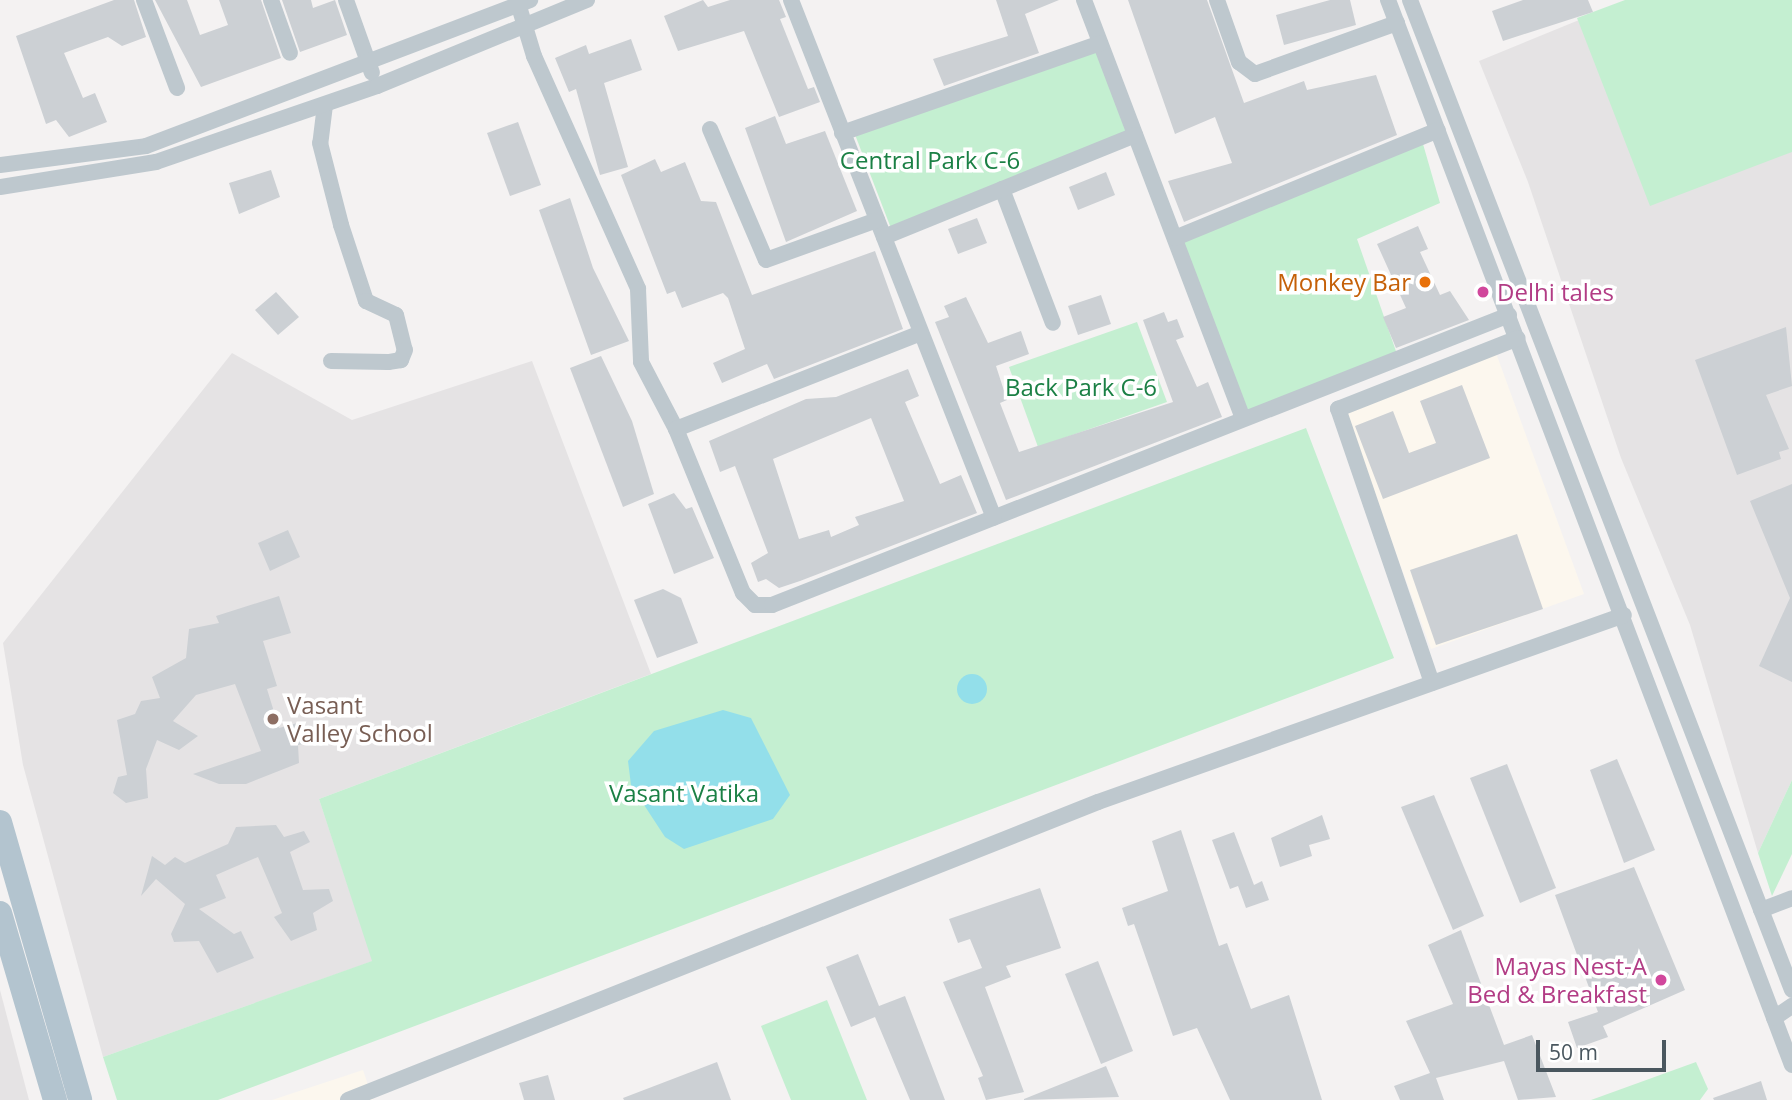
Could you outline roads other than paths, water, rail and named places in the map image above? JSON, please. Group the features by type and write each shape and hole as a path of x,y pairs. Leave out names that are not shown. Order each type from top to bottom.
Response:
{"main road":[{"path":"0,822 80,1100"},
{"path":"0,913 55,1100"}],"street":[{"path":"144,0 177,88"},
{"path":"271,0 290,53"},
{"path":"346,0 377,86"},
{"path":"0,187 156,162 377,86 527,27 587,0"},
{"path":"790,0 994,518"},
{"path":"1084,0 1242,416"},
{"path":"1217,0 1239,62 1255,74 1397,23"},
{"path":"1388,0 1624,615 1792,1065"},
{"path":"1413,1 1792,990"},
{"path":"0,166 146,146 369,65 522,2 527,27 638,289 641,362 676,429 699,495 755,606 772,605 994,518 1242,416 1509,315"},
{"path":"842,133 1100,43"},
{"path":"325,105 320,143 341,225 366,301 396,315 405,350 401,360 331,362"},
{"path":"710,129 766,260 877,220"},
{"path":"1175,238 1438,130"},
{"path":"884,237 1135,135"},
{"path":"1002,189 1053,323"},
{"path":"676,429 921,333"},
{"path":"1432,683 1338,409 1518,338"},
{"path":"348,1100 908,875 1624,615"},
{"path":"1761,910 1792,898"},
{"path":"1774,1018 1792,1006"}],"water":[{"path":"972,674 983,678 987,689 983,700 972,704 961,700 957,689 961,678"},
{"path":"723,710 751,718 790,795 773,819 684,849 665,837 631,785 628,761 654,731"}],"place":[{"name":"Monkey Bar","path":"1425,282"},
{"name":"Delhi tales","path":"1483,292"},
{"name":"Vasant Valley School","path":"273,719"},
{"name":"Mayas Nest-A Bed & Breakfast","path":"1661,980"}],"park label":[{"name":"Central Park C-6","path":"930,160"},
{"name":"Back Park C-6","path":"1081,387"},
{"name":"Vasant Vatika","path":"684,793"}]}
